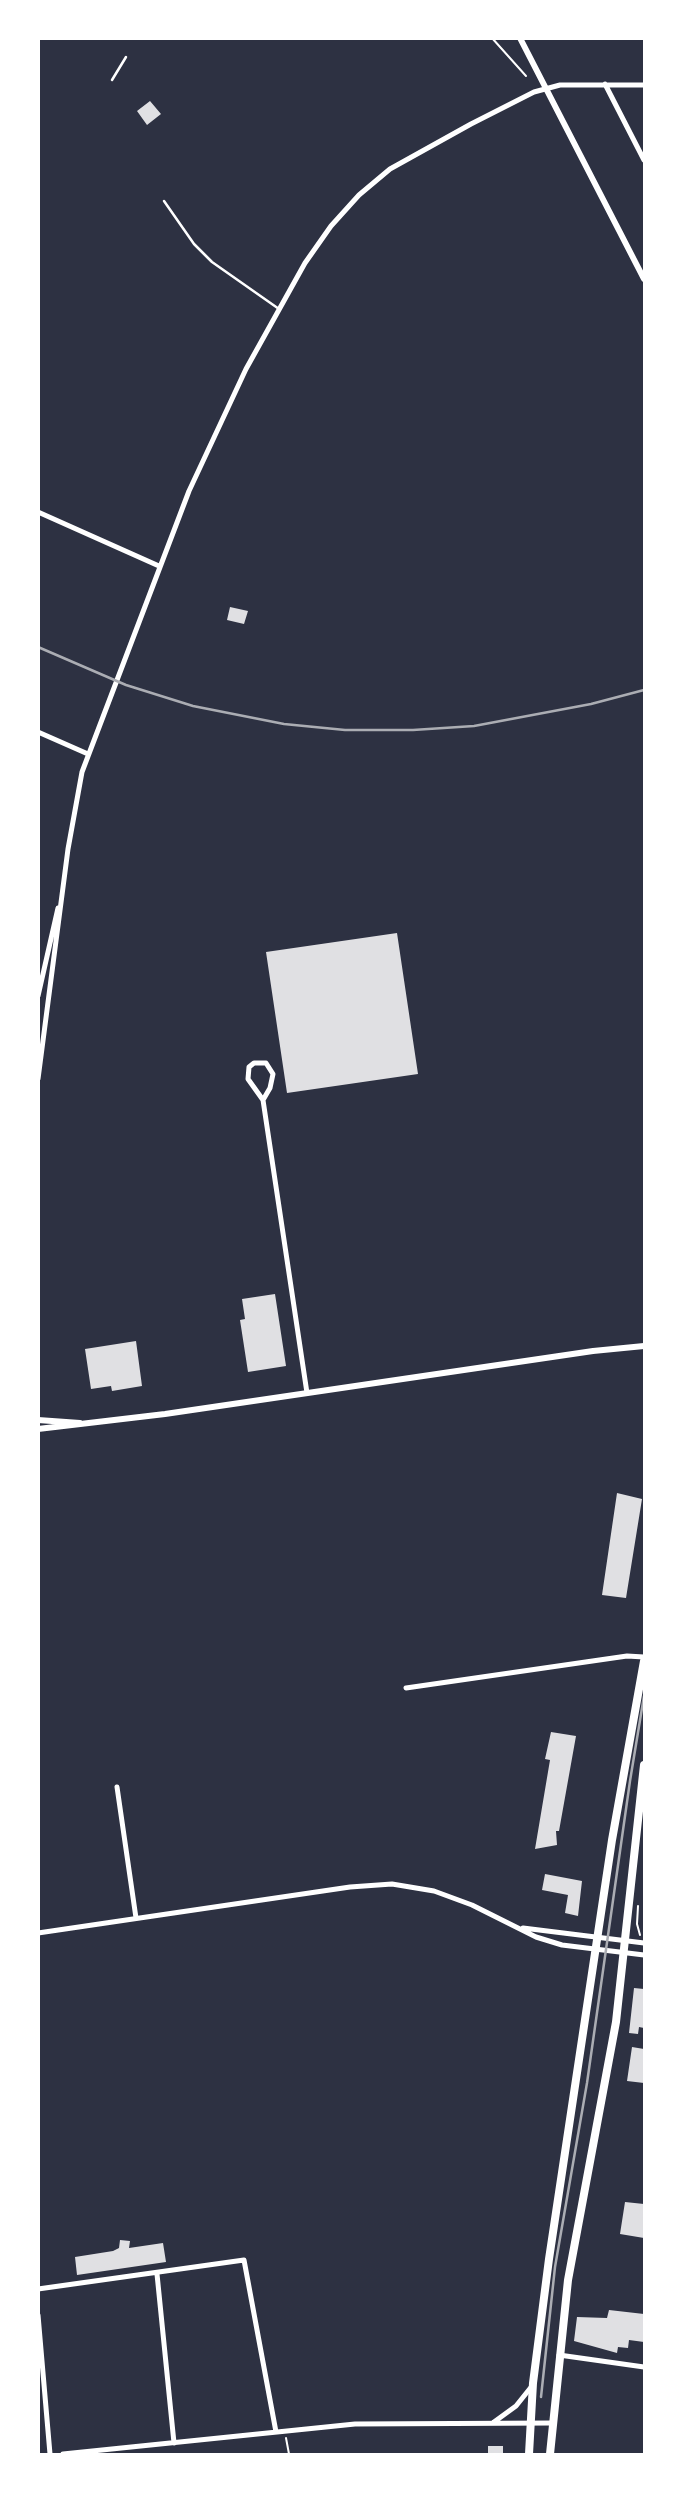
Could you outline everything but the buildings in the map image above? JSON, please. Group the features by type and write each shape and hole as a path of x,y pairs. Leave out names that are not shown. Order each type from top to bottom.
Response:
{"main road":[{"path":"529,2455 540,2323 597,1937 645,1659"},
{"path":"550,2455 558,2355 574,2239 606,2086 626,1941 645,1765"}],"street":[{"path":"520,38 645,279"},
{"path":"38,1079 78,788 88,754 159,566 217,430 305,263 331,226 359,195 390,169 482,118 545,89 566,84 645,85"},
{"path":"605,84 645,160"},
{"path":"38,512 159,566"},
{"path":"38,732 88,754"},
{"path":"38,996 64,885"},
{"path":"49,946 57,947"},
{"path":"263,1100 270,1088 272,1074 266,1063 254,1063 249,1067 248,1079 263,1100 307,1393"},
{"path":"38,1429 645,1346"},
{"path":"38,1420 82,1423"},
{"path":"406,1688 620,1657 645,1659"},
{"path":"117,1787 136,1918"},
{"path":"38,1933 350,1887 392,1884 434,1891 562,1945 645,1955"},
{"path":"512,1926 645,1944"},
{"path":"38,2289 244,2260 276,2432"},
{"path":"158,2274 174,2443"},
{"path":"38,2315 50,2455"},
{"path":"558,2355 645,2367"},
{"path":"491,2424 516,2406 534,2383"},
{"path":"63,2455 377,2423 553,2423"}],"lane":[{"path":"112,80 126,57"},
{"path":"164,201 194,244 212,261 279,309"}],"path":[{"path":"492,38 526,76"},
{"path":"286,2435 289,2455"}],"railway":[{"path":"38,647 126,685 193,706 284,724 345,730 413,730 474,726 591,704 644,690"},
{"path":"541,2397 555,2267 587,2083 644,1696"}]}
